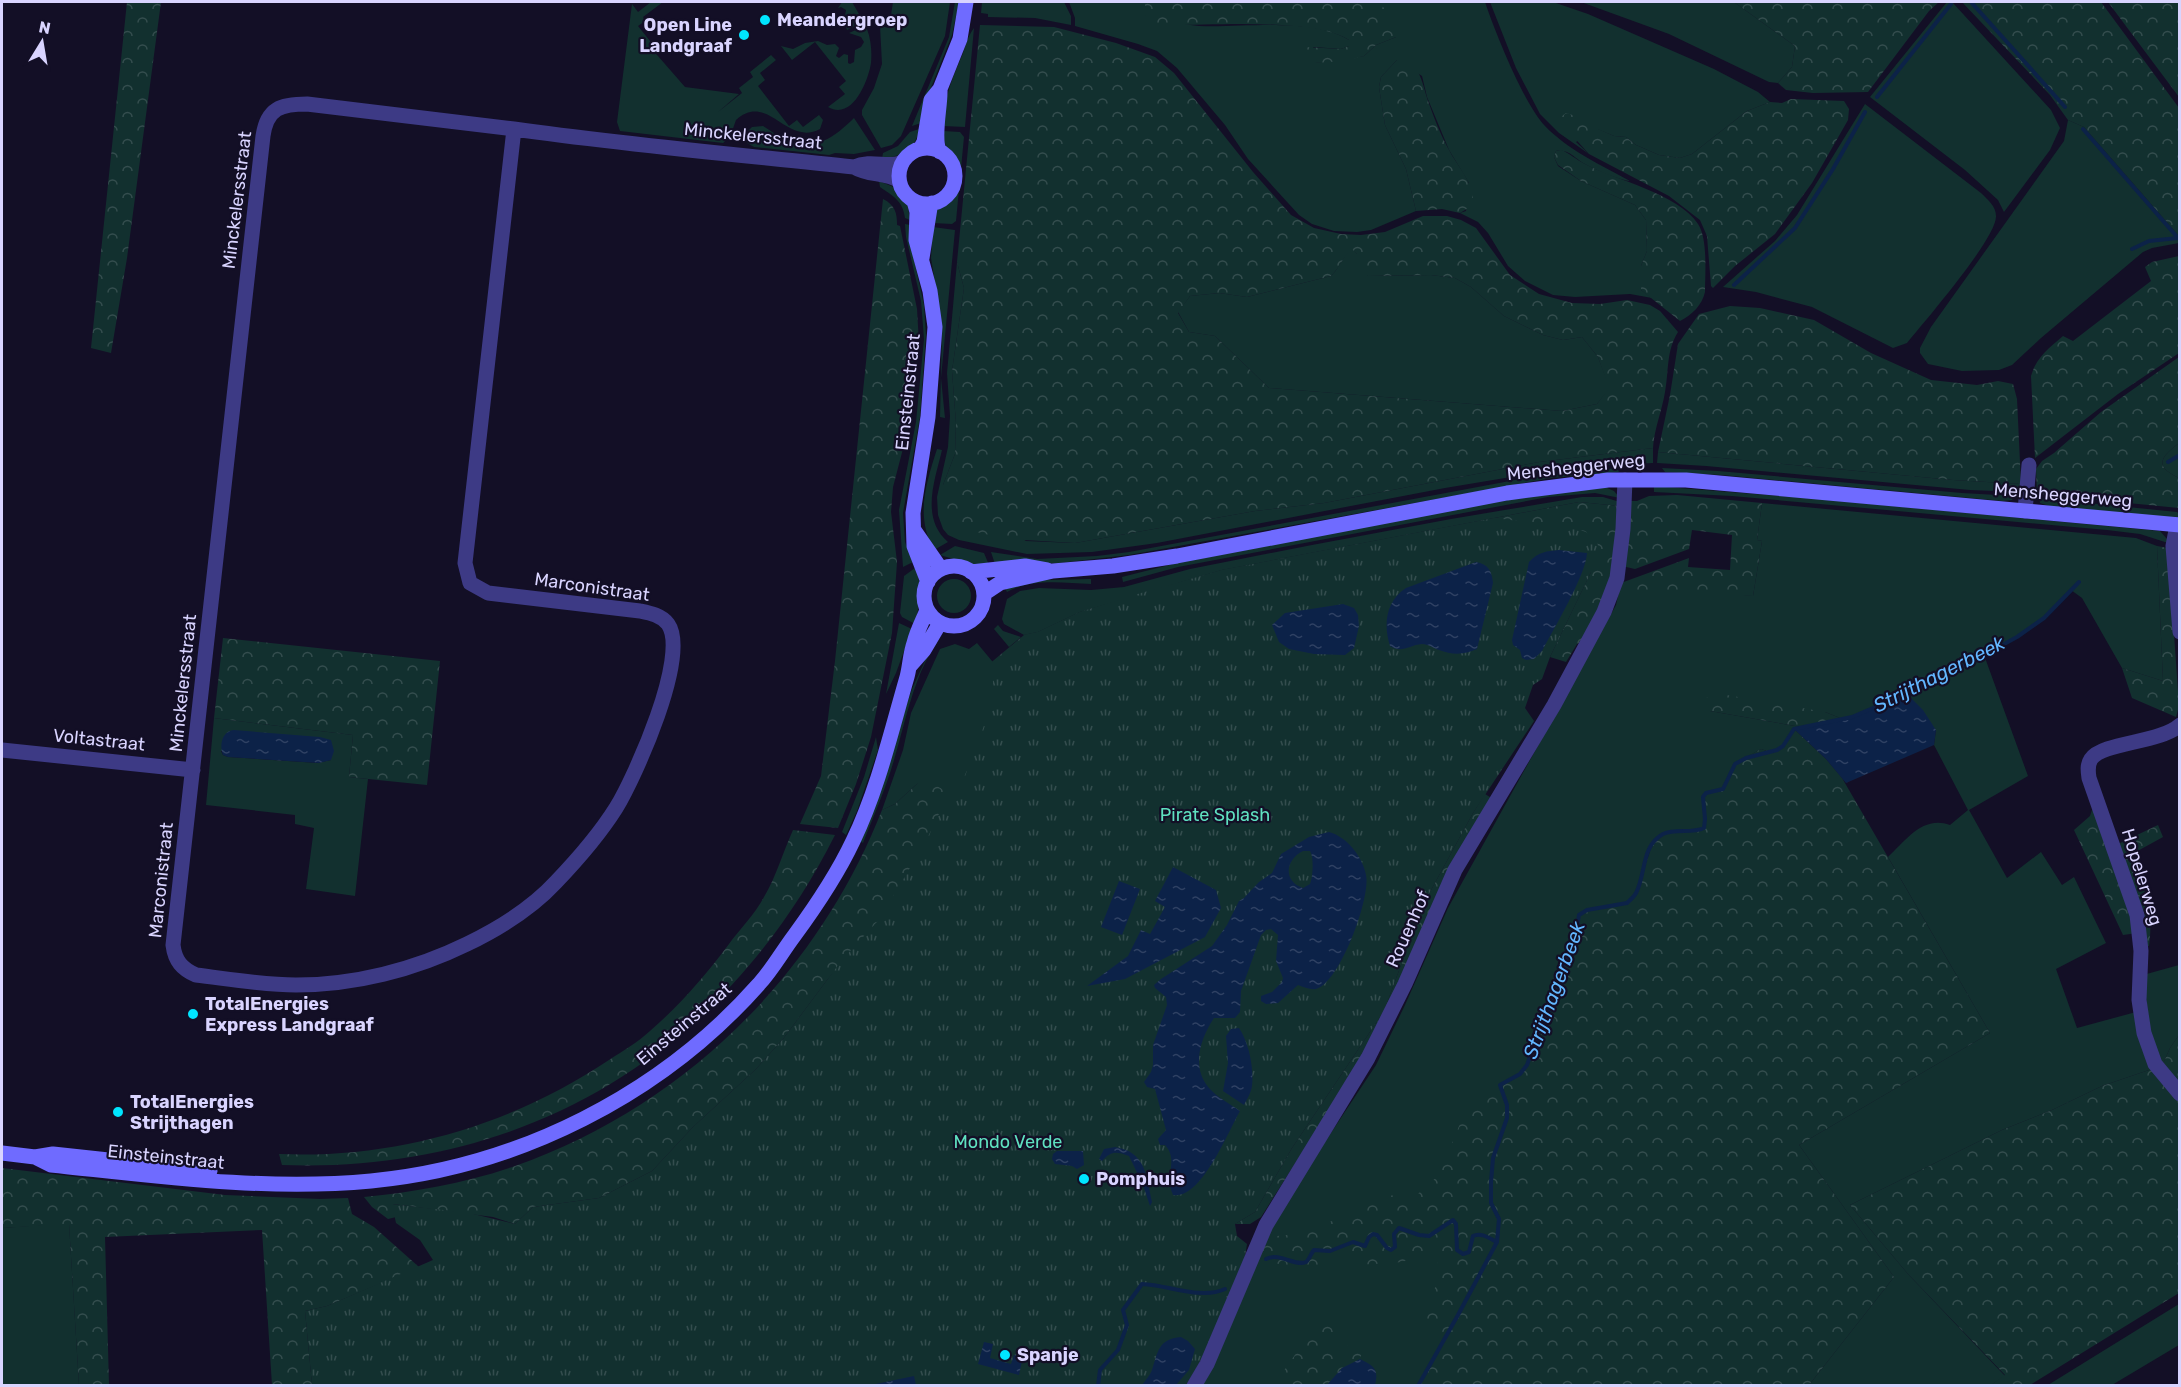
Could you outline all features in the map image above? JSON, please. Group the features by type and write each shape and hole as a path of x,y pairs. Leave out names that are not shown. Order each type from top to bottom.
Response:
{"main road":[{"path":"920,149 924,141 931,100 940,89 960,39 966,2"},
{"path":"940,89 941,104 937,142 940,152"},
{"path":"920,149 940,152 950,160 953,167 954,180 949,193 945,198 932,203 914,201 904,193 899,181 902,162 910,154 920,149"},
{"name":"Einsteinstraat","path":"914,201 917,212 916,240 933,308 935,341 926,434 914,501 914,546 928,582"},
{"name":"Einsteinstraat","path":"922,258 932,203"},
{"name":"Mensheggerweg","path":"985,593 1000,583 1053,571 1113,566 1167,558 1507,493 1577,483 1625,480 1686,480 2178,525"},
{"path":"914,530 942,569"},
{"path":"952,566 962,567 971,572 978,577 985,593 980,612 974,620 957,626 940,623 927,610 925,591 928,582 934,574 952,566"},
{"name":"Mensheggerweg","path":"971,572 1025,566 1053,571"},
{"name":"Einsteinstraat","path":"2,1153 36,1157 51,1165 245,1184 354,1182 404,1177 450,1168 524,1146 615,1102 663,1070 717,1026 760,983 822,897 847,853 876,786 909,667 913,644 927,610"},
{"name":"Einsteinstraat","path":"909,667 924,650 940,623"}],"street":[{"name":"Minckelersstraat","path":"193,770 263,136 269,116 285,105 307,104 854,167 864,173 891,177 899,181"},
{"name":"Marconistraat","path":"193,770 173,945 177,962 196,975 295,985 328,984 361,979 416,965 468,944 510,919 554,884 587,848 615,810 636,773 664,697 673,639 668,625 654,614 640,611 488,593 470,583 467,574 465,563 514,129"},
{"name":"Minckelersstraat","path":"854,167 865,162 893,165 902,162"},
{"path":"2025,511 2029,465"},
{"name":"Rouenhof","path":"1194,1386 1208,1364 1266,1225 1368,1058 1405,984 1455,870 1554,705 1604,612 1617,578 1623,529 1625,480"},
{"path":"2178,525 2173,546 2180,632"},
{"name":"Hopelerweg","path":"2180,725 2161,736 2100,753 2090,760 2088,766 2089,778 2137,915 2141,951 2139,1007 2144,1033 2155,1064 2180,1094"},
{"name":"Voltastraat","path":"2,750 193,770"}],"green space":[{"path":"127,2 161,2 127,258 111,353 91,348"},
{"path":"651,2 663,2 643,17 645,21 638,26 654,46 651,48 685,87 739,94 718,112 742,93 739,88 753,77 750,72 771,55 776,60 760,73 765,80 758,86 789,126 797,120 803,127 819,115 823,120 820,129 808,133 797,131 758,112 747,113 736,120 730,137 723,143 620,131 617,122 632,4 638,12"},
{"path":"842,2 852,2 866,26 855,26 847,30 844,21 846,10 838,8"},
{"path":"893,2 950,2 945,36 901,136 892,145 881,148 862,115 862,110 874,88 882,64 880,26 889,28"},
{"path":"955,2 959,2 952,35 928,95 921,123 912,126 949,37"},
{"path":"982,2 1064,2 1071,16 1071,25 1035,18 988,17 988,14 981,13"},
{"path":"1069,2 1145,2 1145,15 1186,24 1297,26 1316,28 1349,40 1349,46 1341,49 1313,47 1315,63 1364,56 1376,45 1396,37 1375,2 1485,2 1519,85 1545,126 1574,150 1630,181 1613,177 1581,162 1568,152 1556,151 1554,157 1558,166 1581,181 1635,205 1646,220 1647,251 1641,266 1641,290 1652,298 1630,294 1575,297 1553,295 1525,281 1508,266 1488,233 1478,222 1460,213 1466,211 1469,183 1449,150 1427,97 1422,76 1397,60 1381,77 1379,87 1385,125 1406,169 1416,211 1371,230 1334,231 1312,224 1299,215 1248,159 1225,125 1177,68 1157,51 1075,26 1075,18"},
{"path":"1145,2 1375,2 1392,16 1397,30 1396,37 1376,45 1364,56 1343,61 1315,63 1304,60 1301,55 1305,47 1341,49 1349,46 1349,40 1333,33 1286,25 1161,25 1149,22 1145,15"},
{"path":"1490,2 1553,2 1588,14 1714,69 1758,92 1770,102 1747,111 1692,154 1680,158 1659,155 1636,145 1626,137 1614,136 1597,129 1576,142 1589,154 1559,133 1540,114 1516,68"},
{"path":"1581,2 1734,2 1795,46 1792,67 1778,83 1769,82 1669,34"},
{"path":"1734,2 1939,2 1929,11 1868,92 1813,93 1786,90 1778,83 1792,67 1795,46"},
{"path":"1947,2 1953,3 2051,110 2060,128 2050,150 2004,212 1998,200 1965,170 1870,97"},
{"path":"1962,2 2101,2 2179,108 2179,236 2084,127 2068,120 2050,95"},
{"path":"2108,2 2179,2 2179,97"},
{"path":"980,25 1054,27 1116,43 1155,57 1174,73 1253,172 1291,215 1314,228 1341,234 1361,235 1385,232 1423,216 1447,216 1461,220 1476,228 1510,275 1539,294 1572,303 1600,304 1627,300 1650,305 1660,311 1678,332 1670,354 1665,392 1653,448 1539,462 1324,503 1255,511 1075,543 1008,539 976,532 954,520 943,503 943,485 955,454 956,423 952,371 964,288 957,262","holes":["1352,249 1357,254 1355,264 1368,276 1431,275 1455,278 1471,287 1504,316 1543,335 1563,340 1582,337 1598,357 1609,388 1597,404 1562,411 1269,388 1215,336 1189,332 1178,313 1190,296 1219,293 1247,297 1331,276"]},
{"path":"974,28 965,127 943,126 949,88 967,40"},
{"path":"858,29 867,29 871,54 869,71 857,97 844,109 837,110 828,107 845,94 839,87 846,81 815,42 792,60 781,46 793,49 805,43 818,41 827,45 835,44 839,48 836,56 839,58 844,54 848,55 850,64 854,62 855,50 864,42 861,37 849,33"},
{"path":"1406,57 1420,76 1443,138 1472,190 1473,205 1460,213 1442,209 1416,211 1406,169 1385,125 1379,87 1381,77 1397,60"},
{"path":"1791,99 1844,101 1849,109 1848,120 1812,183 1775,234 1735,266 1713,288 1707,236 1700,220 1669,196 1589,154 1561,123 1562,116 1566,113 1595,122 1598,129 1614,136 1626,137 1636,145 1659,155 1680,158 1692,154 1747,111 1770,102 1782,103"},
{"path":"1865,104 1981,193 1996,212 1993,227 1985,242 1958,280 1907,343 1893,348 1812,307 1756,292 1723,287 1775,241 1797,215"},
{"path":"854,118 875,150 829,155 754,147 747,143 748,131 752,127 763,126 793,143 803,145 822,142"},
{"path":"2068,120 2084,127 2179,236 2179,243 2143,252 2012,365 1999,370 1962,371 1928,364 1920,353 1920,348 1931,327 2064,141"},
{"path":"919,129 918,136 911,146 901,154 882,159 883,153 898,146 910,132"},
{"path":"943,131 960,132 964,137 956,221 952,224 933,223 937,210 953,191 958,179 958,172 945,144"},
{"path":"1561,150 1598,170 1677,204 1698,224 1705,247 1705,292 1699,305 1689,316 1680,321 1641,290 1641,266 1647,251 1646,220 1635,205 1581,181 1558,165 1554,157 1556,151"},
{"path":"879,181 896,188 908,206 910,220 905,218 897,200 880,187"},
{"path":"883,199 893,207 897,225 900,226 917,309 919,344 912,414 893,487 891,512 897,562 892,633 871,737 856,784 838,828 800,824 821,776"},
{"path":"905,224 910,225 913,255 924,305 926,335 920,417 903,513 905,542 913,562 903,567 899,510 916,422 924,339 921,301"},
{"path":"933,227 955,230 941,378 945,418 940,417 942,327 931,258"},
{"path":"1352,248 1368,276 1431,275 1455,278 1471,287 1504,316 1543,335 1563,340 1582,337 1598,357 1610,388 1597,404 1562,411 1269,388 1215,336 1189,332 1178,312 1190,296 1219,293 1247,297 1331,276"},
{"path":"2179,256 2179,353 2118,394 2035,458 2031,376 2040,359 2063,336 2073,341 2151,281 2145,267 2152,262"},
{"path":"957,262 964,288 952,371 956,423 955,454 943,485 1026,541 1075,543 1255,511 1324,503 1539,462 1653,448 1653,463 1570,467 1445,488 1157,543 1092,552 1027,554 959,540 948,535 943,529 938,515 937,497 948,447 950,416 947,373"},
{"path":"1730,306 1760,308 1814,320 1871,353 1931,380 1977,385 1998,381 2013,384 2017,399 2021,484 1953,480 1658,452 1678,344 1699,314"},
{"path":"2179,357 2179,443 2162,461 2171,474 2179,478 2179,508 2037,494 2036,469 2042,461 2101,412"},
{"path":"2179,443 2179,478 2166,469 2162,461"},
{"path":"937,449 942,450 933,486 932,510 939,532 948,542 934,550 925,525 924,500"},
{"path":"1658,452 1953,480 2021,484 2017,492 1970,490 1657,463"},
{"path":"1617,468 1619,472 1552,478 1129,555 1059,563 995,564 991,552 1037,559 1129,552 1532,477"},
{"path":"1662,468 2015,496 2012,500 2003,501 1665,472"},
{"path":"1654,486 2160,531 2168,543 2140,534 2107,530 1732,496 1654,492"},
{"path":"1605,487 1614,491 1620,498 1595,493 1548,497 1178,567 1123,582 1122,577 1177,563 1499,501"},
{"path":"1677,495 1762,503 1757,540 1762,541 1753,596 1626,590 1621,583 1689,558 1688,567 1730,570 1732,535 1692,530 1689,549 1635,569 1622,566 1631,501 1649,496"},
{"path":"1582,497 1603,497 1620,502 1619,506 1579,502 1222,570 1080,612 1038,632 1024,635 1004,624 1002,619 1007,599 1020,591 1039,588 1091,590 1124,587 1190,569 1312,545"},
{"path":"2039,498 2179,514 2178,518 2049,506 2040,503"},
{"path":"1579,502 1619,506 1616,564 1586,639 1577,644 1566,662 1550,657 1591,572 1029,650 1024,635 1038,632 1080,612 1222,570"},
{"path":"1762,503 2136,538 2157,546 2163,681 2122,668 2082,598 2071,590 2044,618 2017,637 1984,655 2028,776 1969,810 2007,878 2041,852 2062,885 2074,877 2106,943 2056,969 2077,1028 2136,1012 2155,1068 2102,1086 2052,1110 2002,1130 1850,1205 1908,1274 2005,1376 1991,1385 1809,1385 1894,1277 1799,1145 1990,1033 1888,857 1923,826 1931,823 1950,825 1968,810 1934,745 1936,730 1852,717 1845,720 1825,712 1710,711 1801,727 1794,729 1778,750 1761,749 1741,761 1733,768 1723,789 1704,795 1704,828 1650,848 1638,889 1627,903 1579,915 1575,939 1557,979 1548,1014 1539,1031 1527,1065 1520,1074 1500,1085 1507,1105 1458,1315 1418,1385 1202,1386 1271,1229 1313,1160 1376,1065 1448,908 1616,605 1621,583 1753,596 1762,541 1757,540"},
{"name":"Mondo Verde","path":"1495,518 1574,528 1586,532 1594,538 1598,545 1593,568 1550,657 1542,679 1533,685 1525,708 1534,721 1473,813 1424,903 1384,1011 1292,1148 1255,1212 1235,1224 1237,1236 1247,1244 1244,1261 1223,1317 1205,1354 1186,1385 312,1385 305,1311 327,1306 433,1260 420,1240 396,1223 392,1204 469,1213 515,1224 533,1207 599,1198 652,1171 693,1127 756,1069 783,1039 842,960 878,921 924,845 950,791 957,794 980,738 989,708 993,683 988,665 1024,635 1038,632 1080,612 1222,570"},
{"path":"955,546 984,553 989,565 973,565 940,555"},
{"path":"2157,546 2168,548 2179,706 2176,717 2132,698 2122,668 2163,681"},
{"path":"915,568 920,588 915,624 902,617 900,613 904,576"},
{"path":"1046,578 1047,580 1091,579 1091,584 1037,583 1007,592 1004,586"},
{"path":"954,579 966,584 971,596 966,608 954,613 942,608 937,596 942,584"},
{"path":"899,623 912,629 886,694"},
{"path":"998,625 1003,631 1021,637 1009,647 994,629"},
{"path":"223,638 440,661 427,785 349,777 353,735 214,718"},
{"path":"934,641 937,643 916,684 891,770 863,843 860,841 912,689"},
{"path":"977,643 992,661 998,673 987,734 921,876 693,1127 918,783 895,804 882,810 903,750 911,713 940,649 955,644 969,649"},
{"path":"1721,694 1825,712 1845,720 1801,727 1710,711 1705,706 1706,698"},
{"path":"214,718 353,735 349,777 368,779 355,896 306,889 314,828 295,824 295,815 206,805","holes":["221,751 331,760 318,763 228,757"]},
{"path":"1794,729 1826,759 1842,778 1990,1033 1799,1145 1894,1277 1809,1385 1417,1385 1449,1330 1436,1334 1425,1324 1437,1282 1436,1256 1420,1251 1403,1262 1360,1265 1341,1255 1315,1268 1297,1271 1270,1262 1264,1257 1261,1252 1268,1237 1297,1234 1395,1194 1410,1201 1439,1175 1466,1109 1473,1100 1498,1096 1503,1101 1502,1082 1520,1074 1527,1065 1539,1031 1548,1014 1557,979 1575,939 1579,915 1587,910 1627,903 1637,889 1656,838 1669,833 1703,828 1704,795 1722,790 1721,781 1741,760 1761,749 1778,750"},
{"path":"876,737 878,750 857,811 846,835 842,832 864,777"},
{"path":"929,782 950,793 924,845 878,921 842,960 783,1039 756,1069 693,1127 652,1171 599,1198 533,1207 515,1224 493,1217 393,1204 396,1217 388,1219 372,1207 364,1197 440,1186 515,1166 576,1141 634,1109 688,1071 737,1028 782,980 821,927 854,870 882,810 895,804 918,783"},
{"path":"1485,794 1493,799 1375,1038 1261,1217 1250,1224 1235,1224 1255,1212 1292,1148 1384,1011 1424,903"},
{"path":"2095,807 2137,933 2123,935 2074,830 2090,816"},
{"path":"2158,825 2163,837 2132,854 2149,910 2149,946 2145,947 2116,845"},
{"path":"793,830 835,835 790,912 737,979 676,1037 609,1085 535,1122 456,1148 371,1162 282,1165 279,1154 366,1151 409,1144 493,1120 572,1083 625,1050 661,1021 682,1000 752,915 772,881"},
{"path":"2179,965 2179,1035 2162,1066 2153,1051 2143,975"},
{"path":"2179,1035 2179,1089 2162,1066"},
{"path":"2155,1068 2179,1099 2179,1293 2030,1385 1991,1385 2005,1375 1908,1274 1850,1205 2002,1130 2052,1110 2102,1086"},
{"path":"2,1168 225,1195 348,1198 352,1214 374,1227 419,1267 327,1306 305,1311 312,1385 272,1385 262,1230 105,1237 109,1385 79,1385 69,1224 2,1228"},
{"path":"69,1223 79,1385 2,1386 2,1228"},
{"path":"2179,1304 2179,1345 2112,1385 2048,1385"},
{"path":"1316,1325 1326,1325 1332,1328 1338,1350 1357,1342 1363,1348 1360,1359 1342,1368 1327,1385 1273,1386"}],"water":[{"path":"1559,550 1587,553 1585,563 1561,617 1542,651 1534,659 1526,660 1522,658 1520,650 1513,645 1512,640 1529,562 1543,553"},
{"path":"1476,562 1484,564 1489,569 1493,583 1477,649 1458,654 1444,652 1424,644 1402,649 1390,646 1387,629 1388,614 1390,606 1399,593 1406,588"},
{"path":"1343,604 1354,608 1358,615 1359,626 1354,648 1345,655 1314,654 1289,649 1279,642 1272,625 1285,613"},
{"path":"1907,694 1923,710 1936,730 1934,745 1846,783 1826,759 1794,729 1845,720"},
{"path":"234,730 320,737 331,740 334,751 331,760 319,763 228,757 223,755 222,743 224,736"},
{"path":"1329,832 1335,834 1353,848 1364,868 1366,886 1364,901 1352,938 1335,972 1325,983 1316,989 1298,985 1278,1003 1266,1004 1261,1001 1261,996 1272,992 1283,978 1276,961 1278,935 1271,929 1261,935 1241,991 1240,1012 1235,1018 1214,1018 1205,1035 1200,1053 1200,1071 1203,1080 1209,1088 1240,1111 1203,1176 1194,1187 1183,1194 1173,1195 1170,1181 1171,1156 1165,1145 1160,1145 1158,1139 1166,1130 1155,1089 1147,1087 1144,1082 1151,1072 1153,1045 1167,1005 1166,997 1154,985 1212,946 1227,925 1239,901 1272,873 1281,854 1309,837","holes":["1303,851 1310,851 1313,862 1312,877 1310,884 1303,888 1296,885 1289,875 1290,864"]},
{"path":"1173,867 1216,890 1221,908 1205,937 1125,979 1087,986 1128,956 1141,930 1150,934 1165,907 1155,901"},
{"path":"1119,881 1140,889 1122,935 1101,927"},
{"path":"1239,1028 1248,1048 1252,1071 1251,1089 1244,1105 1223,1091 1228,1063 1226,1036 1231,1029"},
{"path":"1115,1147 1139,1159 1146,1174 1152,1202 1150,1206 1129,1156 1114,1153 1102,1161 1099,1159 1104,1149"},
{"path":"1057,1151 1083,1151 1084,1165 1077,1169 1072,1166 1055,1164 1052,1159 1053,1154"},
{"path":"1181,1337 1195,1349 1189,1370 1176,1385 1142,1385 1151,1372 1163,1344 1173,1338"},
{"path":"984,1342 993,1344 990,1358 1011,1364 1014,1355 1023,1357 1019,1375 978,1364"},
{"path":"1360,1359 1376,1372 1375,1385 1327,1385 1342,1368"},
{"path":"914,1376 916,1385 871,1385"}],"waterway":[{"path":"1971,2 2065,107"},
{"path":"1877,97 1951,4"},
{"path":"1734,285 1795,228 1833,169 1865,112"},
{"path":"2083,129 2178,238"},
{"path":"2132,249 2149,241 2178,238"},
{"name":"Strijthagerbeek","path":"2168,462 2180,455"},
{"name":"Strijthagerbeek","path":"1418,1386 1497,1242 1499,1219 1491,1203 1491,1182 1493,1158 1507,1118 1507,1105 1500,1085 1520,1074 1527,1065 1539,1031 1548,1014 1557,979 1575,939 1579,915 1587,910 1627,903 1631,900 1639,886 1647,853 1656,839 1668,832 1694,831 1704,828 1703,797 1706,793 1723,789 1735,764 1746,758 1777,750 1783,746 1794,729 1852,717 1915,690 1971,662 2017,637 2044,618 2079,582"},
{"path":"1266,1259 1277,1257 1302,1263 1307,1261 1314,1250 1330,1251 1353,1242 1365,1246 1373,1234 1377,1235 1391,1250 1395,1247 1394,1234 1399,1228 1429,1236 1453,1220 1456,1224 1457,1250 1463,1254 1469,1252 1473,1236 1482,1235 1497,1242"},
{"path":"1098,1386 1100,1370 1118,1350 1127,1325 1123,1310 1142,1284 1195,1293 1225,1289"}],"place":[{"name":"Meandergroep","path":"765,20"},
{"name":"Open Line Landgraaf","path":"744,35"},
{"name":"TotalEnergies Express Landgraaf","path":"193,1014"},
{"name":"TotalEnergies Strijthagen","path":"118,1112"},
{"name":"Pomphuis","path":"1084,1179"},
{"name":"Spanje","path":"1005,1355"}],"park label":[{"name":"Pirate Splash","path":"1215,815"}]}
